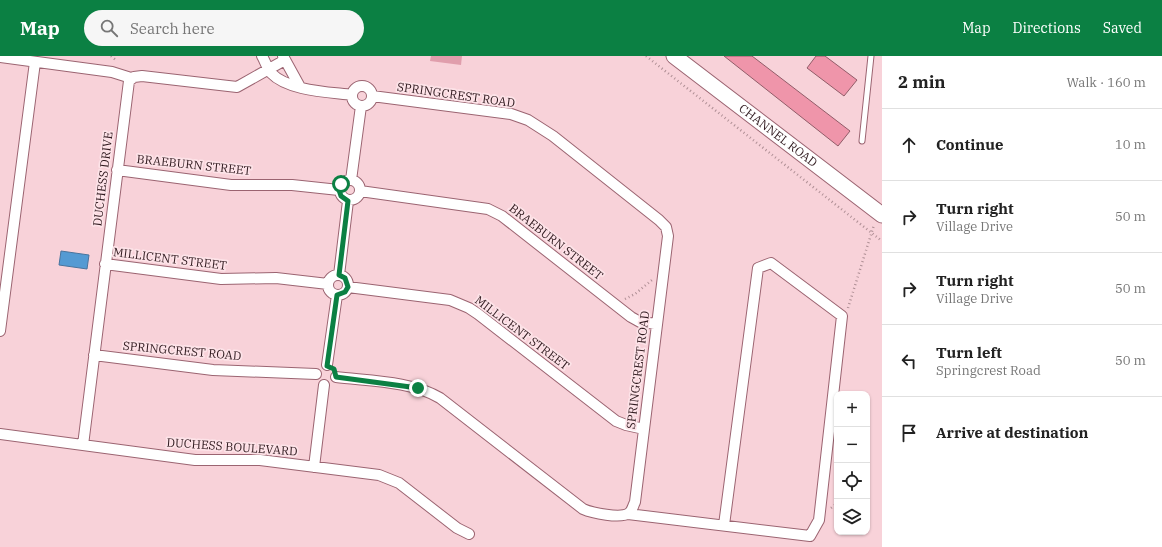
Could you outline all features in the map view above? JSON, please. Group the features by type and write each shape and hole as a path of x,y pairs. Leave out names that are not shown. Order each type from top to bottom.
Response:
{"street":[{"path":"262,56 269,68 281,80 300,87 352,94"},
{"name":"CHANNEL ROAD","path":"674,56 881,214"},
{"path":"0,57 112,72 132,78 142,76 237,87 284,58 300,87"},
{"path":"0,331 35,62"},
{"name":"DUCHESS DRIVE","path":"83,445 128,84 132,78"},
{"path":"361,86 368,88 372,96 368,105 361,106 353,101 352,94 355,89 361,86"},
{"name":"SPRINGCREST ROAD","path":"372,96 511,114 537,125 653,215 666,227 668,236 635,502 628,514"},
{"path":"351,180 361,106"},
{"name":"BRAEBURN STREET","path":"117,170 231,185 292,185 339,190"},
{"path":"351,180 357,182 360,191 358,197 348,201 342,198 339,190 343,182 351,180"},
{"name":"BRAEBURN STREET","path":"360,191 488,209 502,216 631,318 640,322 657,324"},
{"path":"339,275 348,201"},
{"path":"336,377 411,387 431,393 440,398 583,509 612,515 623,516 628,514 810,536 819,520 842,316 771,263 758,268 724,525"},
{"name":"MILLICENT STREET","path":"105,264 221,279 276,278 328,284"},
{"path":"339,275 345,278 348,287 345,292 337,295 331,293 328,284 330,278 339,275"},
{"name":"MILLICENT STREET","path":"348,287 450,300 460,304 478,314 616,421 644,429"},
{"path":"327,366 337,295"},
{"name":"SPRINGCREST ROAD","path":"94,355 213,370 316,374"},
{"path":"327,366 334,369 336,377 333,383 324,385 317,380 316,374 318,369 327,366"},
{"path":"314,467 324,385"},
{"name":"DUCHESS BOULEVARD","path":"0,434 195,460 260,460 388,478 399,483 457,528 469,534"}],"lane":[{"path":"862,141 871,56"}],"path":[{"path":"646,56 882,241"},
{"path":"842,316 846,313 871,233 881,214"},
{"path":"622,302 635,294 654,278 663,276"}],"shaded area":[{"path":"431,56 462,56 461,65 430,61"}],"water":[{"path":"61,251 89,255 87,269 59,265"}],"building":[{"path":"724,56 752,56 850,131 838,146"},
{"path":"816,56 825,56 857,80 844,96 807,68"}],"route":[{"path":"341,184 339,193 342,198 348,201 339,275 347,280 348,287 343,294 337,295 327,366 334,369 336,377 418,388"}]}
